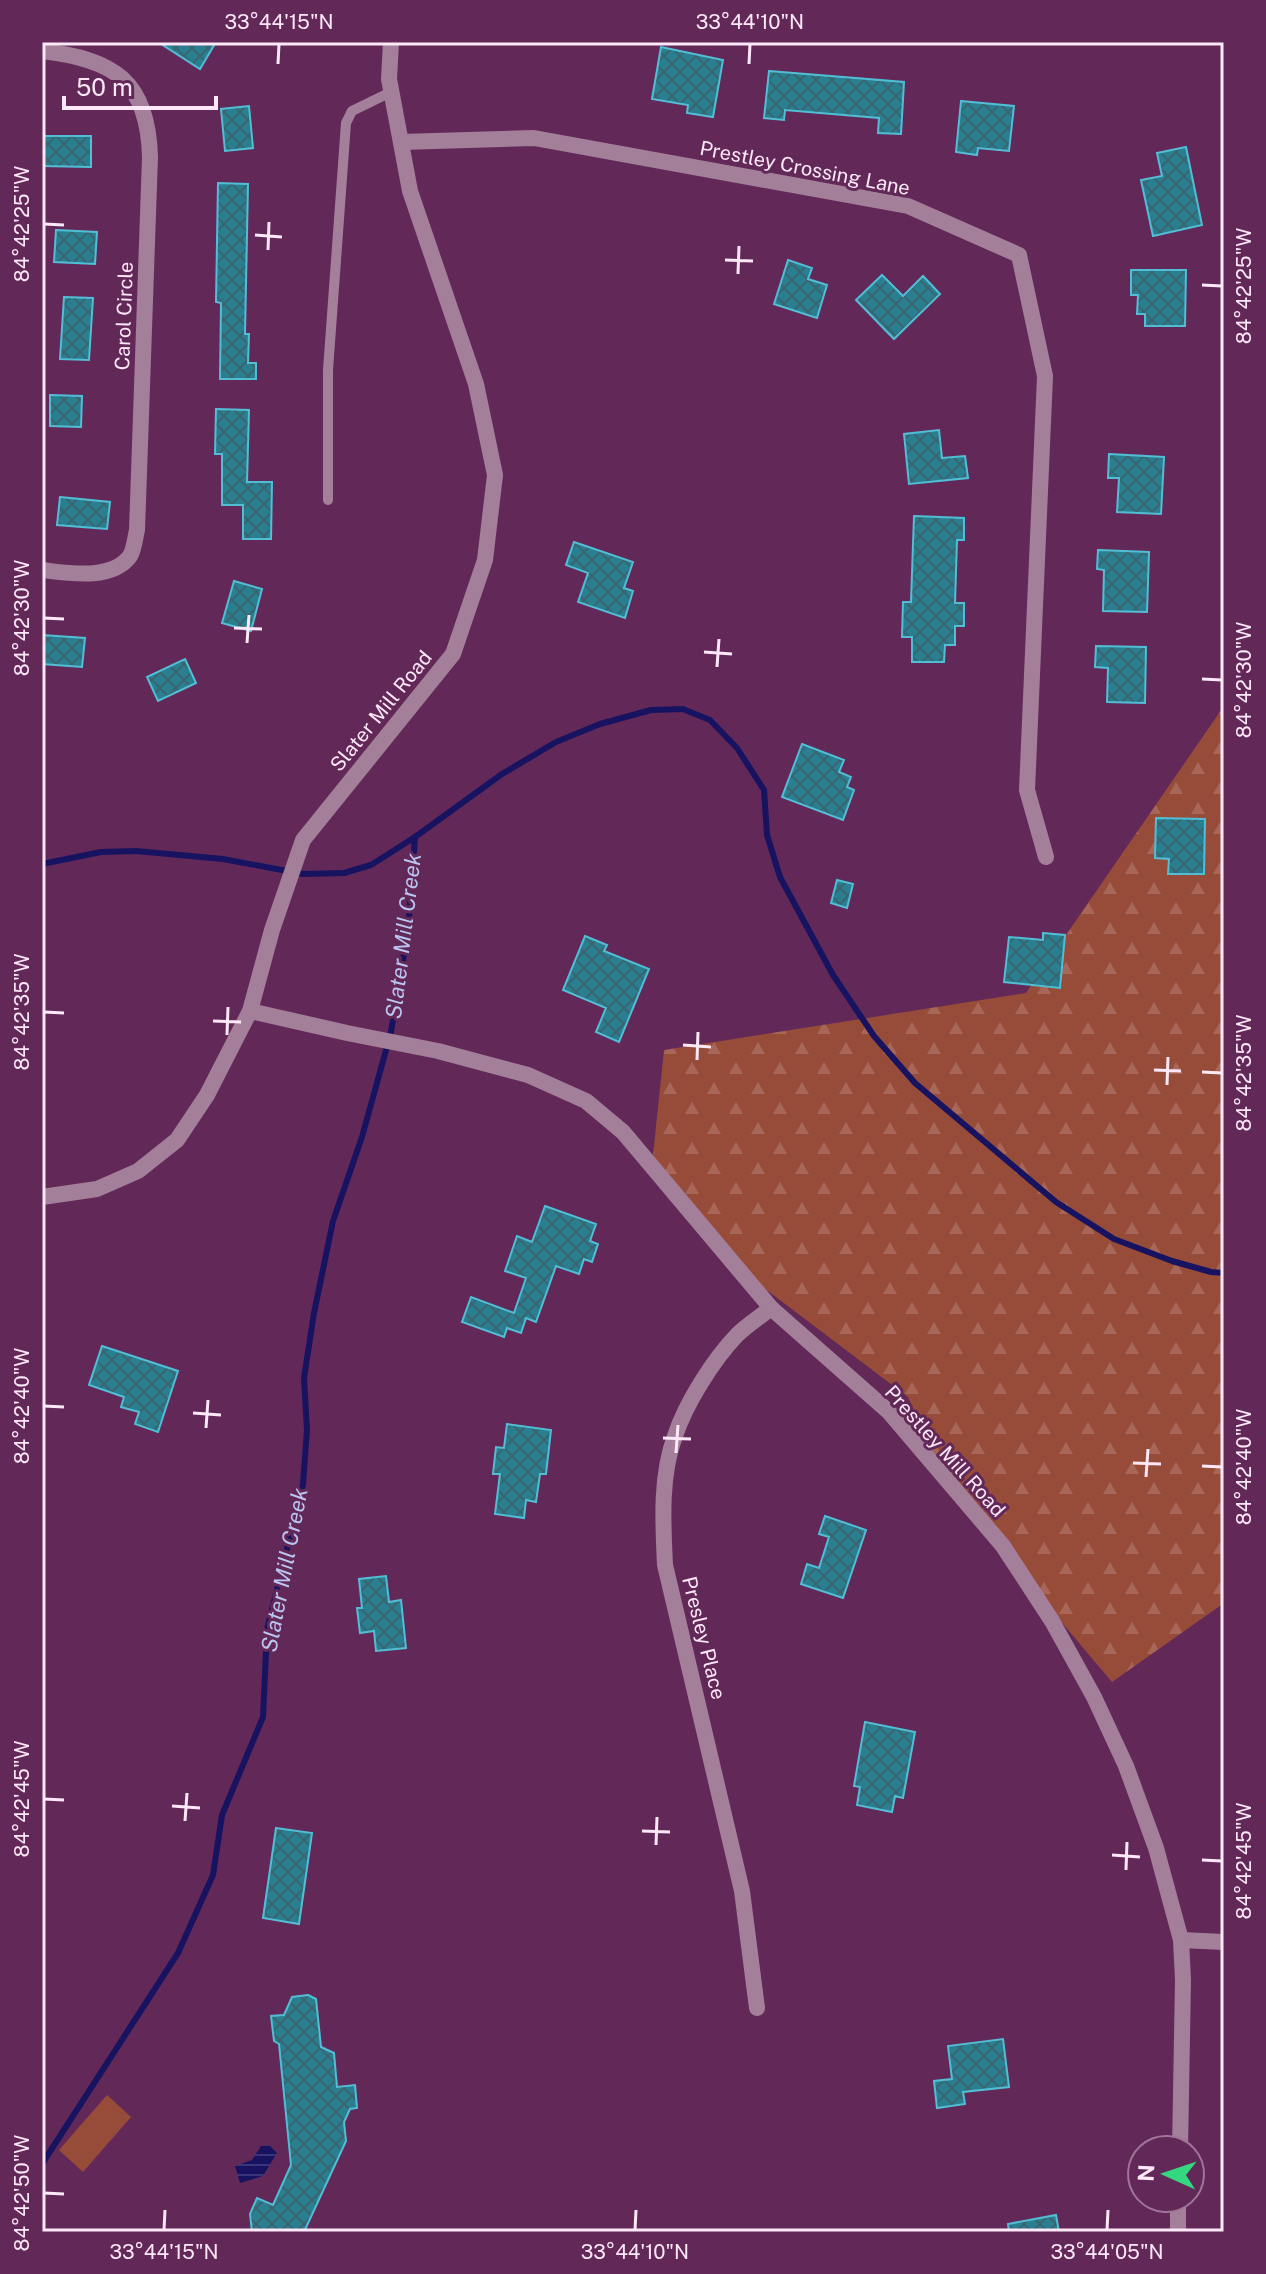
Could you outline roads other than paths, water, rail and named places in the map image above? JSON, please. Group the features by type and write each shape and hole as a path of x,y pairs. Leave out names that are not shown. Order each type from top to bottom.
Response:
{"street":[{"name":"Slater Mill Road","path":"42,1197 97,1189 138,1171 177,1140 207,1095 250,1011 272,930 303,840 453,654 485,560 495,475 476,384 410,191 389,79 391,42"},
{"name":"Carol Circle","path":"42,51 87,59 114,71 133,87 150,136 137,530 131,555 118,565 97,572 74,574 42,570"},
{"name":"Prestley Crossing Lane","path":"401,142 534,138 862,197 908,206 1019,255 1045,376 1027,790 1046,857"},
{"name":"Prestley Mill Road","path":"250,1011 438,1051 528,1075 586,1101 623,1132 771,1308 889,1412 1003,1546 1052,1621 1094,1697 1126,1766 1156,1848 1181,1940 1180,2134"},
{"name":"Presley Place","path":"757,2008 742,1891 665,1565 663,1517 667,1473 675,1435 682,1421 704,1379 737,1335 771,1308"},
{"path":"1181,1940 1224,1942"}],"lane":[{"path":"328,500 328,370 346,123 352,111 391,92"}],"waterway":[{"path":"42,864 101,852 136,851 223,859 303,874 344,873 371,865 502,774 556,742 600,724 651,710 683,709 710,720 737,748 764,790 767,835 780,877 833,975 874,1036 915,1083 1056,1202 1114,1239 1172,1261 1224,1273"},
{"name":"Slater Mill Creek","path":"42,2164 178,1953 213,1875 222,1815 263,1717 267,1630 303,1484 307,1430 304,1378 314,1313 333,1221 362,1137 391,1032 408,930 415,837"}]}
